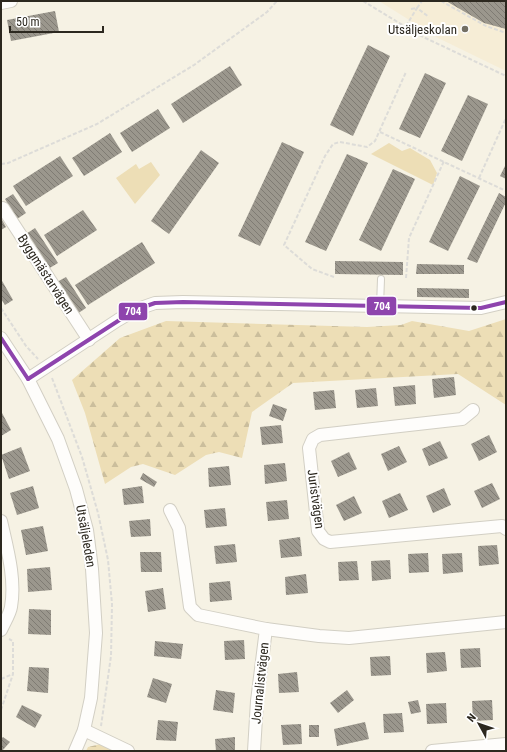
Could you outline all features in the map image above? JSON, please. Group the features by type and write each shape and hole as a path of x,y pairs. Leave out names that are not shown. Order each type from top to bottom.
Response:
{"street":[{"path":"1,3 11,1"},
{"name":"Byggmästarvägen","path":"4,208 89,340"},
{"path":"28,379 118,320 135,310 156,303 183,302 481,308 506,302"},
{"name":"Utsäljeleden","path":"1,338 28,379 58,439 76,489 87,530 92,569 96,633 91,698 84,730 75,751"},
{"name":"Juristvägen","path":"473,410 462,419 320,435 313,438 309,448 318,531 324,539 330,542 502,526 506,529"},
{"name":"Journalistvägen","path":"170,510 178,528 190,607 198,615 266,629 257,701 254,751"},
{"path":"1,521 8,554 12,584 11,608 4,633"},
{"path":"266,629 319,636 350,638 506,622"},
{"path":"84,730 128,751"},
{"path":"432,751 506,744"}],"lane":[{"path":"380,306 381,279"}],"path":[{"path":"1,164 8,163 97,124 194,65 267,12 277,1"},
{"path":"363,1 419,35 506,76"},
{"path":"406,26 422,1"},
{"path":"441,1 486,26 506,33"},
{"path":"411,9 417,8 429,17"},
{"path":"334,278 312,269 284,245 325,156 333,144 340,142 366,148 375,141 406,72"},
{"path":"479,178 506,118"},
{"path":"380,132 506,191"},
{"path":"406,278 409,238 444,161"},
{"path":"1,710 13,674 13,641 4,633"},
{"path":"1,679 13,674"}],"shaded area":[{"name":"Utsäljeskolan","path":"379,1 506,1 506,71 438,38"}],"green space":[{"path":"389,143 402,151 410,148 430,160 437,173 433,185 371,154"},
{"path":"151,162 160,175 135,204 116,178 136,164 139,169"},
{"path":"506,319 506,405 458,374 293,383 252,412 242,458 219,452 206,455 175,475 143,464 131,467 105,484 85,413 72,380 120,338 166,321 367,327 401,325 412,321 469,331"},
{"path":"101,744 116,751 86,751 88,747"}],"building":[{"path":"446,1 506,1 506,29 484,23"},
{"path":"55,11 59,32 11,41 7,20"},
{"path":"368,45 390,56 353,136 330,125"},
{"path":"230,66 242,85 183,123 171,104"},
{"path":"425,73 446,83 420,138 399,129"},
{"path":"468,95 488,104 462,161 441,151"},
{"path":"158,109 170,128 132,152 120,133"},
{"path":"110,133 122,152 84,176 72,158"},
{"path":"282,142 304,152 260,246 238,236"},
{"path":"201,150 219,163 169,234 151,221"},
{"path":"347,154 368,163 326,251 305,242"},
{"path":"60,156 73,176 26,206 13,186"},
{"path":"506,164 506,179 500,176"},
{"path":"393,169 415,179 381,251 359,240"},
{"path":"460,176 480,186 448,251 429,242"},
{"path":"499,193 506,197 506,202 477,263 467,259"},
{"path":"13,194 26,213 17,219 5,199"},
{"path":"83,210 97,230 57,256 44,235"},
{"path":"1,218 6,227 1,230"},
{"path":"35,228 58,263 48,269 26,234"},
{"path":"142,242 155,263 88,305 75,285"},
{"path":"335,261 403,262 403,275 335,274"},
{"path":"417,264 464,265 464,274 416,274"},
{"path":"66,277 86,308 77,314 57,282"},
{"path":"1,279 13,300 5,305 1,299"},
{"path":"417,288 469,289 469,298 417,297"},
{"path":"454,377 456,395 434,398 432,379"},
{"path":"415,385 416,404 395,406 393,387"},
{"path":"376,388 378,406 357,408 355,390"},
{"path":"334,390 336,408 315,410 313,392"},
{"path":"273,404 287,409 283,421 269,416"},
{"path":"1,411 11,430 1,436"},
{"path":"281,425 283,443 262,445 260,427"},
{"path":"489,435 497,452 479,461 471,444"},
{"path":"440,441 448,458 429,466 422,449"},
{"path":"399,446 407,462 388,471 381,454"},
{"path":"21,447 30,471 9,479 1,455"},
{"path":"349,452 357,469 338,477 331,461"},
{"path":"285,463 287,481 265,484 264,465"},
{"path":"229,466 231,485 209,487 208,468"},
{"path":"143,473 157,482 154,487 140,479"},
{"path":"492,483 500,499 482,508 474,491"},
{"path":"33,486 39,508 17,515 10,493"},
{"path":"142,486 144,503 124,505 122,489"},
{"path":"444,488 451,505 433,513 426,496"},
{"path":"400,493 408,510 389,518 382,501"},
{"path":"354,496 362,513 344,521 336,505"},
{"path":"287,500 289,519 268,521 266,502"},
{"path":"225,508 227,526 206,528 204,510"},
{"path":"150,519 151,536 131,537 129,521"},
{"path":"43,526 48,551 26,555 21,530"},
{"path":"300,537 302,556 281,558 279,540"},
{"path":"235,544 237,562 216,564 214,546"},
{"path":"497,545 499,564 479,566 478,546"},
{"path":"140,552 161,552 162,572 141,572"},
{"path":"428,553 429,572 409,573 408,554"},
{"path":"462,553 463,572 443,574 442,554"},
{"path":"390,560 391,579 372,581 371,561"},
{"path":"357,561 359,580 339,581 338,562"},
{"path":"50,567 52,590 28,592 27,569"},
{"path":"306,574 308,593 286,595 285,577"},
{"path":"230,581 232,600 210,602 209,583"},
{"path":"163,588 166,609 148,612 145,591"},
{"path":"29,609 51,610 51,635 28,634"},
{"path":"244,640 245,659 225,660 224,641"},
{"path":"155,641 183,644 181,659 154,656"},
{"path":"480,648 481,667 461,668 460,649"},
{"path":"445,652 447,671 427,673 426,653"},
{"path":"390,656 391,675 371,676 370,657"},
{"path":"29,667 49,668 48,693 27,691"},
{"path":"297,672 299,692 279,693 278,674"},
{"path":"153,678 172,684 166,703 147,697"},
{"path":"216,690 235,693 233,713 213,710"},
{"path":"347,690 354,700 338,713 330,703"},
{"path":"418,700 421,712 411,714 408,702"},
{"path":"492,700 493,720 473,721 472,701"},
{"path":"446,703 447,723 427,724 426,704"},
{"path":"22,705 42,715 35,728 16,717"},
{"path":"402,713 404,732 384,733 383,714"},
{"path":"158,720 178,722 176,741 156,740"},
{"path":"365,722 369,739 337,746 334,729"},
{"path":"301,724 302,744 283,745 281,725"},
{"path":"309,725 319,725 319,737 309,737"},
{"path":"3,737 10,742 2,751 1,739"},
{"path":"235,737 235,751 216,751 215,739"}],"transit line":[{"name":"704","path":"28,379 135,310 155,303 183,302 481,308 506,302"},
{"name":"704","path":"1,338 28,379"}],"place":[{"name":"Utsäljeskolan","path":"465,29"}]}
